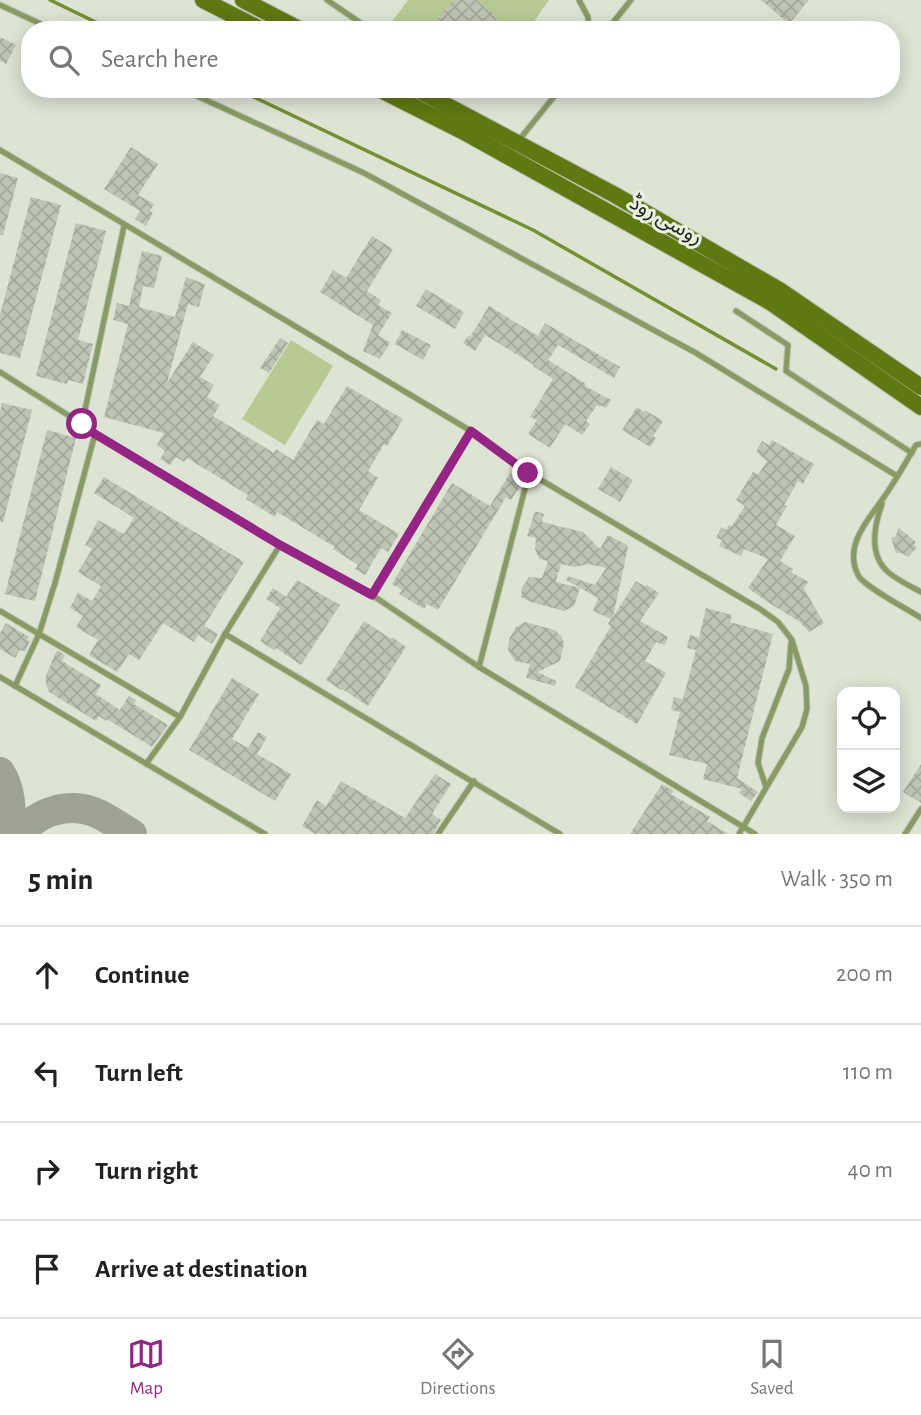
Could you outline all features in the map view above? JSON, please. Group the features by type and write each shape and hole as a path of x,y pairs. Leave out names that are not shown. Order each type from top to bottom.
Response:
{"main road":[{"path":"203,0 232,6 251,21"},
{"path":"243,0 284,21"},
{"name":"روسی روڈ","path":"396,98 770,302 921,407"},
{"name":"روسی روڈ","path":"433,98 615,195 781,291 921,387"}],"lane":[{"path":"327,0 358,21"},
{"path":"579,0 588,21"},
{"path":"614,21 631,0"},
{"path":"0,5 35,21"},
{"path":"202,98 364,173 696,354 897,476"},
{"path":"517,143 552,98"},
{"path":"0,150 471,431 528,473 778,622 792,640 806,686 807,709 802,727 739,834"},
{"path":"82,424 124,226"},
{"path":"736,311 788,345 786,371 912,453"},
{"path":"0,372 95,434 280,545 372,595 479,667 755,834"},
{"path":"372,595 471,431"},
{"path":"15,686 39,634 95,434"},
{"path":"921,444 916,445 884,498 863,526 853,553 858,576 921,618"},
{"path":"479,667 528,473"},
{"path":"884,498 877,517 874,538 878,561 889,573 921,592"},
{"path":"146,764 180,718 225,634 280,545"},
{"path":"0,611 180,718"},
{"path":"225,634 560,834"},
{"path":"766,787 758,763 762,738 789,669 792,640"},
{"path":"0,677 265,834"},
{"path":"438,834 474,781"},
{"path":"905,834 921,809"}],"green space":[{"path":"408,0 549,0 534,21 393,21"},
{"path":"291,340 333,366 285,445 242,419"}],"building":[{"path":"453,0 476,0 498,17 495,21 437,21"},
{"path":"761,0 809,0 792,21 786,21"},
{"path":"0,37 16,45 6,64 0,61"},
{"path":"131,147 158,164 138,195 154,204 150,211 153,213 146,226 135,219 140,211 104,189"},
{"path":"0,173 18,178 3,235 0,235"},
{"path":"31,197 61,205 20,358 0,353 0,315"},
{"path":"76,223 106,231 78,340 93,344 83,384 68,380 67,384 36,376"},
{"path":"372,236 393,249 367,291 381,300 378,305 392,313 378,335 390,343 380,359 363,351 373,325 320,292 333,270 346,278"},
{"path":"142,251 162,256 154,288 143,286 139,307 175,317 186,277 205,284 199,307 188,304 167,383 193,342 214,355 200,377 214,385 207,397 220,405 213,416 274,453 276,449 293,460 317,420 324,424 347,386 403,419 368,471 378,478 359,510 399,534 388,552 381,548 365,575 355,569 358,565 333,549 335,547 277,512 275,517 246,499 248,495 187,458 184,462 176,457 170,465 160,459 165,451 157,445 164,433 104,417 128,324 113,320 117,303 129,306"},
{"path":"426,289 464,312 455,329 416,306"},
{"path":"489,306 538,336 545,323 620,367 614,378 558,345 548,360 586,384 585,386 611,400 606,408 597,405 586,421 590,424 582,435 565,424 550,448 528,434 537,420 530,417 553,379 485,335 475,351 463,343 470,337"},
{"path":"402,330 431,345 423,360 395,344"},
{"path":"280,338 288,343 269,373 260,368"},
{"path":"2,403 32,410 3,522 0,522 0,412"},
{"path":"637,407 663,421 653,436 656,438 650,447 622,430"},
{"path":"47,430 76,438 35,601 5,594"},
{"path":"772,440 814,464 803,484 798,481 776,525 795,536 780,561 793,569 791,572 808,582 804,589 824,623 809,632 800,622 748,588 768,559 744,549 741,556 719,546 722,540 716,538 721,527 726,530 729,525 732,526 745,506 736,500 753,472 758,475 767,461 756,452 762,441 769,445"},
{"path":"611,467 633,480 620,502 598,489"},
{"path":"510,473 522,480 520,486 511,500 506,497 438,610 427,604 424,609 399,594 402,590 392,584 452,483 490,506"},
{"path":"104,477 244,562 204,626 218,634 212,644 198,635 194,642 163,623 139,660 129,654 117,672 89,655 98,640 76,627 83,616 70,608 78,593 92,601 101,586 78,572 92,549 85,545 98,520 124,534 134,518 94,493"},
{"path":"535,511 544,514 542,522 583,532 600,549 608,535 627,545 613,617 636,581 659,593 640,621 668,637 665,645 656,642 645,661 666,673 637,724 575,687 611,626 608,624 611,619 593,611 598,598 566,580 568,576 595,585 606,568 588,564 575,567 561,564 559,572 556,572 556,582 580,588 574,606 564,611 521,597 522,587 529,577 542,578 548,561 539,559 535,549 536,538 527,536"},
{"path":"899,528 916,542 914,545 917,547 909,557 896,553 891,538 895,537"},
{"path":"297,580 340,605 301,665 260,641 280,608 266,599 273,588 286,597"},
{"path":"706,608 732,615 730,622 773,634 737,778 758,792 751,801 739,793 742,789 703,779 707,764 669,755 680,712 671,710 674,697 683,699 696,650 687,648 690,635 699,638"},
{"path":"364,621 406,647 368,706 326,680"},
{"path":"525,622 555,630 561,636 564,643 560,661 538,672 556,681 555,686 526,678 530,664 515,661 508,650 509,639 516,627"},
{"path":"6,623 29,637 25,652 20,650 15,658 0,649 0,633"},
{"path":"57,650 65,655 62,661 101,685 96,694 120,710 129,696 136,700 134,704 168,725 152,747 107,719 106,721 99,716 96,721 49,692 46,675"},
{"path":"232,678 259,694 232,739 248,748 258,732 267,737 257,754 291,774 275,801 189,750"},
{"path":"921,764 921,803 903,792"},
{"path":"435,774 451,784 432,814 441,820 433,834 315,834 302,826 317,800 326,806 341,781 405,818"},
{"path":"662,784 674,791 671,794 710,817 707,821 728,834 630,834"}],"waterway":[{"path":"50,0 93,21"},
{"path":"256,98 533,230 776,369"}],"taxiway":[{"path":"0,772 9,794 11,834"},
{"path":"20,834 44,815 73,808 99,814 132,834"}],"route":[{"path":"82,424 280,545 372,595 471,431 528,473"}]}
